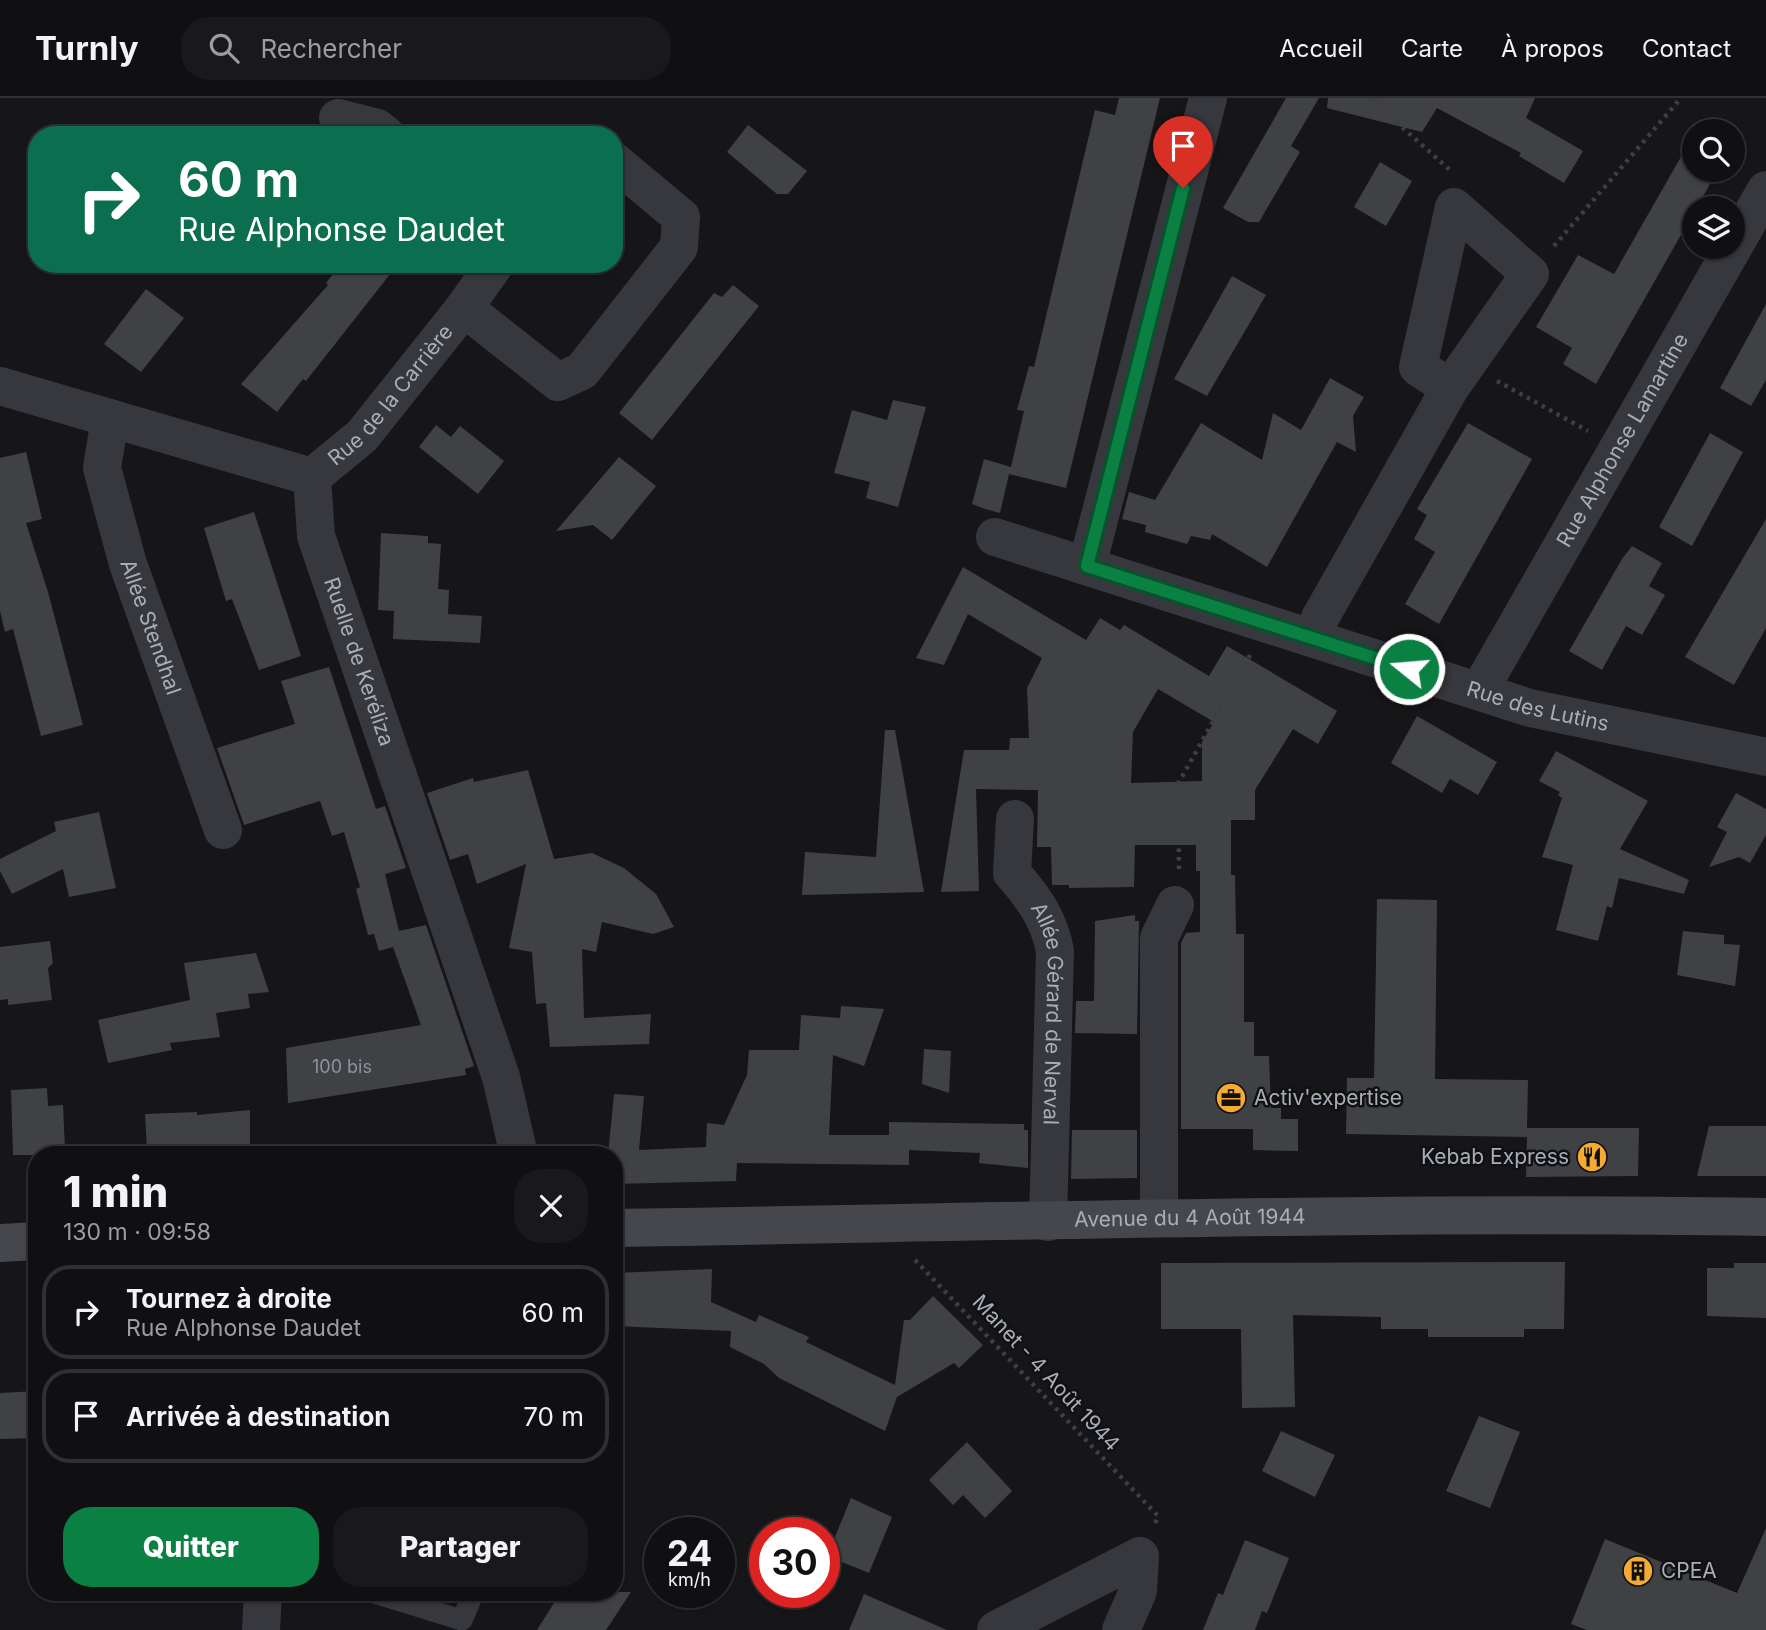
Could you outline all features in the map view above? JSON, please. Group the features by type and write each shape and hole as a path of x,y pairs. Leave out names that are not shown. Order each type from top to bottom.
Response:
{"street":[{"path":"1087,566 1208,98"},
{"path":"338,118 369,126"},
{"name":"Rue de la Carrière","path":"464,308 558,382 582,371 679,247 681,217 623,169"},
{"name":"Rue Alphonse Lamartine","path":"1479,691 1766,190"},
{"path":"1315,639 1320,618 1458,376 1530,274 1454,207 1418,367 1458,376"},
{"name":"Rue de la Carrière","path":"312,477 362,436 489,273"},
{"path":"0,386 312,477"},
{"name":"Allée Stendhal","path":"110,418 102,468 128,564 223,830"},
{"name":"Ruelle de Keréliza","path":"312,477 316,536 501,1077 517,1146"},
{"name":"Rue des Lutins","path":"995,537 1530,708 1766,757"},
{"name":"Allée Gérard de Nerval","path":"1015,819 1012,873 1032,896 1050,926 1055,951 1048,1222"},
{"path":"1159,1217 1159,938 1175,905"},
{"name":"Avenue du 4 Août 1944","path":"623,1228 1048,1222 1159,1217 1766,1217"},
{"path":"0,1243 28,1241"},
{"path":"996,1630 1140,1556"},
{"path":"1121,1630 1138,1591 1140,1556"},
{"path":"261,1630 262,1601"}],"lane":[{"path":"401,1601 462,1620 470,1601"}],"path":[{"path":"1376,98 1374,102 1456,175 1454,207"},
{"path":"1530,274 1681,98"},
{"path":"1458,376 1620,447"},
{"path":"1175,905 1179,885 1178,784 1268,624"},
{"name":"Manet - 4 Août 1944","path":"876,1224 933,1277 1158,1516 1140,1556"}],"building":[{"path":"1119,98 1160,98 1066,488 1009,474 1000,513 985,509 972,504 984,459 1011,467 1024,411 1017,410 1029,366 1034,367 1095,110 1115,115"},
{"path":"1286,98 1319,98 1291,146 1300,152 1259,222 1248,222 1223,208"},
{"path":"1328,98 1535,98 1526,118 1583,151 1564,183 1519,156 1521,153 1437,108 1422,132 1327,108"},
{"path":"748,125 807,171 788,194 777,194 727,152"},
{"path":"1682,155 1682,182 1711,182 1703,196 1682,196 1682,233 1596,384 1563,364 1572,348 1536,327 1578,255 1614,274"},
{"path":"1380,162 1412,181 1386,226 1354,207"},
{"path":"334,273 391,273 306,381 303,379 277,412 241,384 328,285 326,283"},
{"path":"1232,276 1266,295 1207,396 1174,379"},
{"path":"733,285 759,306 652,440 619,413 714,293 722,297"},
{"path":"146,289 184,318 141,372 104,344"},
{"path":"1766,304 1766,380 1751,406 1720,388"},
{"path":"1330,378 1364,397 1353,416 1356,452 1337,442 1267,567 1212,534 1210,540 1191,536 1187,544 1145,532 1146,525 1122,519 1129,492 1155,500 1201,423 1262,460 1273,413 1301,430"},
{"path":"893,400 926,407 898,507 866,498 870,482 834,473 852,410 887,420"},
{"path":"1468,423 1532,459 1439,624 1405,604 1435,552 1414,539 1427,515 1417,509"},
{"path":"436,425 451,437 460,426 504,461 478,494 419,447"},
{"path":"1710,433 1743,452 1692,546 1659,527"},
{"path":"26,452 42,519 26,523 48,592 83,725 41,736 13,629 5,632 0,611 0,458"},
{"path":"619,457 656,486 612,540 593,525 556,531"},
{"path":"254,512 301,656 259,670 232,599 226,601 204,528"},
{"path":"1766,519 1766,628 1734,685 1685,657"},
{"path":"381,533 428,536 428,543 441,544 438,589 449,590 448,614 482,616 480,643 393,639 394,611 378,610"},
{"path":"1632,546 1662,563 1649,586 1665,595 1642,635 1626,626 1602,670 1569,651"},
{"path":"963,567 1086,640 1100,618 1120,630 1124,625 1209,676 1227,646 1337,711 1318,744 1293,729 1255,790 1255,820 1231,820 1231,875 1235,875 1236,934 1244,934 1244,1022 1254,1022 1254,1056 1269,1056 1271,1108 1281,1108 1281,1119 1298,1119 1298,1151 1253,1150 1253,1129 1181,1129 1181,943 1186,933 1200,932 1200,871 1196,871 1196,845 1135,845 1134,887 1069,888 1069,885 1052,885 1051,847 1037,847 1038,790 976,789 979,891 941,892 964,750 1009,750 1010,738 1029,738 1027,688 1042,658 968,614 944,665 916,658","holes":["1158,689 1214,722 1202,742 1202,781 1131,783 1133,732"]},
{"path":"329,667 376,809 385,806 406,868 385,874 399,931 426,925 474,1066 465,1069 466,1075 288,1103 286,1048 421,1025 393,947 379,951 374,934 368,935 356,889 360,887 344,832 332,836 320,801 244,825 217,748 295,724 281,681"},
{"path":"1417,716 1497,762 1478,795 1450,779 1442,793 1391,763"},
{"path":"885,730 895,730 924,892 802,895 805,852 876,857"},
{"path":"1556,751 1648,801 1620,849 1689,880 1684,894 1619,878 1612,908 1607,906 1598,941 1556,930 1573,865 1542,857 1562,798 1558,795 1560,792 1539,781"},
{"path":"528,770 554,859 592,853 624,868 656,894 674,927 653,934 602,922 596,952 582,949 584,1018 651,1014 649,1044 550,1047 546,1003 536,1004 532,952 509,948 526,864 477,884 468,854 450,860 427,793 473,778 474,782"},
{"path":"1736,793 1766,809 1766,835 1750,863 1739,857 1709,867 1727,832 1717,827"},
{"path":"99,812 116,888 69,897 63,869 12,894 0,871 0,859 56,831 54,822"},
{"path":"1377,899 1437,900 1435,1079 1528,1080 1527,1128 1639,1128 1638,1176 1526,1177 1527,1137 1346,1134 1347,1078 1374,1078"},
{"path":"1135,915 1135,921 1139,921 1137,1034 1075,1033 1076,1001 1094,1001 1095,921"},
{"path":"1683,931 1724,935 1724,944 1740,945 1735,986 1677,975"},
{"path":"50,941 53,963 48,968 52,1000 8,1005 8,999 0,1000 0,947"},
{"path":"256,953 269,992 248,994 250,1008 216,1013 220,1037 170,1043 172,1050 108,1063 98,1020 190,1000 184,963"},
{"path":"841,1006 884,1009 864,1066 833,1055 829,1135 889,1135 889,1122 1024,1124 1024,1130 1028,1130 1028,1168 979,1163 980,1153 909,1150 909,1165 737,1163 736,1181 623,1184 623,1146 609,1146 614,1094 644,1096 639,1150 706,1147 707,1123 724,1125 747,1075 749,1050 799,1050 801,1015 840,1018"},
{"path":"924,1049 951,1051 949,1093 922,1084"},
{"path":"47,1088 48,1106 63,1105 65,1146 28,1146 28,1155 13,1155 11,1090"},
{"path":"250,1110 250,1146 147,1146 145,1114 197,1112 197,1115"},
{"path":"1709,1126 1766,1126 1766,1176 1697,1176"},
{"path":"1072,1130 1137,1130 1137,1178 1071,1179"},
{"path":"1565,1262 1564,1329 1524,1329 1524,1337 1428,1337 1428,1329 1381,1329 1381,1317 1293,1315 1295,1407 1242,1408 1241,1329 1161,1329 1161,1263"},
{"path":"1734,1263 1766,1263 1766,1318 1707,1316 1707,1268 1734,1268"},
{"path":"712,1269 711,1302 756,1322 759,1315 809,1337 806,1342 895,1385 904,1320 910,1320 933,1296 983,1345 959,1368 954,1363 897,1397 885,1431 779,1378 764,1364 730,1347 731,1331 623,1326 623,1273"},
{"path":"28,1391 28,1438 0,1439 0,1393"},
{"path":"1479,1416 1520,1432 1490,1508 1446,1491"},
{"path":"1281,1431 1335,1455 1315,1497 1262,1471"},
{"path":"967,1442 1012,1491 985,1518 963,1495 953,1505 929,1480"},
{"path":"851,1498 892,1517 869,1573 840,1561 840,1525"},
{"name":"CPEA","path":"1766,1528 1766,1630 1587,1630 1571,1624 1605,1539 1737,1593"},
{"path":"1245,1540 1289,1558 1267,1613 1262,1611 1255,1630 1203,1630 1218,1593 1223,1595"},
{"path":"623,1592 631,1592 606,1630 537,1630 555,1601 623,1601"},
{"path":"864,1594 947,1630 849,1630"}],"place":[{"name":"Activ'expertise","path":"1231,1098"},
{"name":"Kebab Express","path":"1592,1157"},
{"name":"CPEA","path":"1638,1571"}],"route":[{"path":"1183,188 1087,566 1409,669"}]}
